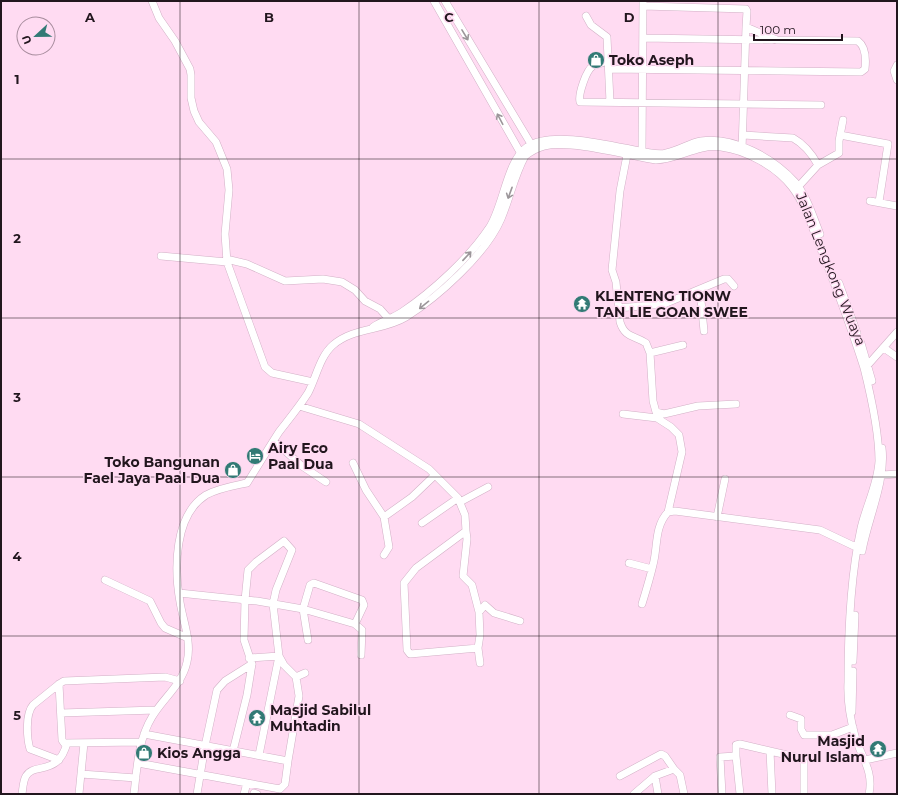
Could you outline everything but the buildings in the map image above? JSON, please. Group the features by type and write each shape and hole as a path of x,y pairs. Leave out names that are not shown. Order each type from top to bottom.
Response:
{"street":[{"path":"152,1 159,18 175,41 190,70 192,75 191,98 194,111 199,122 216,142 227,169 229,190 225,234 226,260 268,371 313,382"},
{"path":"434,1 520,152"},
{"path":"446,1 531,144"},
{"path":"642,151 643,4 744,8 747,11 745,103 742,150"},
{"path":"586,16 591,25 607,37 610,102"},
{"path":"746,27 777,40"},
{"path":"609,70 861,72 865,69 863,47 858,41 643,38"},
{"path":"602,63 595,64 589,70 580,92 579,101 585,103 745,103 821,106"},
{"path":"897,65 894,71 897,80"},
{"path":"798,187 818,165 838,155 840,152 840,135 843,120"},
{"path":"743,135 793,138 800,142 812,155 818,165"},
{"path":"840,135 888,144 879,202"},
{"name":"Jalan Lengkong Wuaya","path":"369,330 396,322 421,307 433,291 468,255 491,226 520,152 531,144 551,139 666,154 694,143 708,141 726,142 775,166 798,187 816,224 866,366 882,447 882,475 862,550 854,623 851,715"},
{"name":"Jalan Lengkong Wuaya","path":"369,330 388,318 401,313 433,291 487,244 502,217 522,161 530,152 543,146 558,145 579,147 627,155 664,159 698,148 710,146 724,147 742,150 773,170 791,185 808,218 866,366 874,416 879,460 877,476 861,527 849,625 848,703 857,742 870,776 869,794"},
{"path":"627,155 620,191 612,270 616,282 618,308 622,329 632,338 646,343 650,353 653,401 656,412 664,414 698,406 736,404"},
{"path":"870,201 897,206"},
{"path":"161,256 226,260 246,264 285,281 323,280 342,282 356,290 365,301 380,309 388,318"},
{"path":"618,308 664,304 724,279 728,279 734,286"},
{"path":"700,290 704,331"},
{"path":"136,794 138,763 141,742 144,734 156,710 180,681 190,652 179,593 177,571 180,540 186,519 193,507 206,495 217,490 247,483 299,406 313,382 325,356 332,346 349,335 369,330"},
{"path":"866,366 897,332"},
{"path":"650,353 683,345"},
{"path":"884,348 897,357"},
{"path":"299,406 346,419 363,426 436,475 459,500 466,515 467,539 463,576 472,585 479,612 480,635 478,648 480,663"},
{"path":"623,414 657,418 671,427 679,435 682,452 668,512 662,519 659,528 652,569 642,604"},
{"path":"274,441 302,466 326,482"},
{"path":"353,463 366,490 384,517 389,547 384,555"},
{"path":"882,475 897,474"},
{"path":"384,517 412,497 436,475"},
{"path":"717,517 725,479"},
{"path":"422,523 459,500 488,487"},
{"path":"668,512 820,530 858,548"},
{"path":"466,531 416,568 404,583 407,650 410,654 478,648"},
{"path":"233,751 247,695 250,661 244,640 244,600 250,567 284,541 292,550 276,590 273,604 278,656 259,754"},
{"path":"629,564 652,569"},
{"path":"105,580 150,601 165,628 188,638"},
{"path":"308,640 303,609 310,585 316,583 362,600 364,605 355,624"},
{"path":"179,593 244,600 303,609 355,624 362,630 361,655"},
{"path":"479,612 485,605 494,613 520,622"},
{"path":"197,794 205,746 220,686 250,661 278,656"},
{"path":"138,763 247,783 280,791 285,784 299,696 296,677 284,665 278,656"},
{"path":"296,677 305,673"},
{"path":"59,760 30,750 28,717 30,709 33,705 59,684 64,681 165,677 180,681"},
{"path":"59,684 62,740 67,743 141,742"},
{"path":"61,713 156,710"},
{"path":"790,715 801,719 801,729 804,735 832,735 854,727"},
{"path":"144,734 233,751 259,754 288,761"},
{"path":"22,794 26,776 29,772 49,766 59,760 63,755 67,743"},
{"path":"79,794 84,743"},
{"path":"740,794 736,745 746,745 803,759 804,794"},
{"path":"770,751 772,794"},
{"path":"865,760 897,753"},
{"path":"620,776 661,754 665,756 680,775 684,794"},
{"path":"722,794 720,756 736,756"},
{"path":"634,794 655,776 674,769"},
{"path":"80,774 136,778"},
{"path":"655,776 658,794"},
{"path":"244,794 247,783"}],"place":[{"name":"Toko Aseph","path":"596,60"},
{"name":"KLENTENG TIONW TAN LIE GOAN SWEE","path":"582,304"},
{"name":"Airy Eco Paal Dua","path":"255,456"},
{"name":"Toko Bangunan Fael Jaya Paal Dua","path":"233,470"},
{"name":"Masjid Sabilul Muhtadin","path":"257,718"},
{"name":"Masjid Nurul Islam","path":"878,749"},
{"name":"Kios Angga","path":"144,753"}]}
